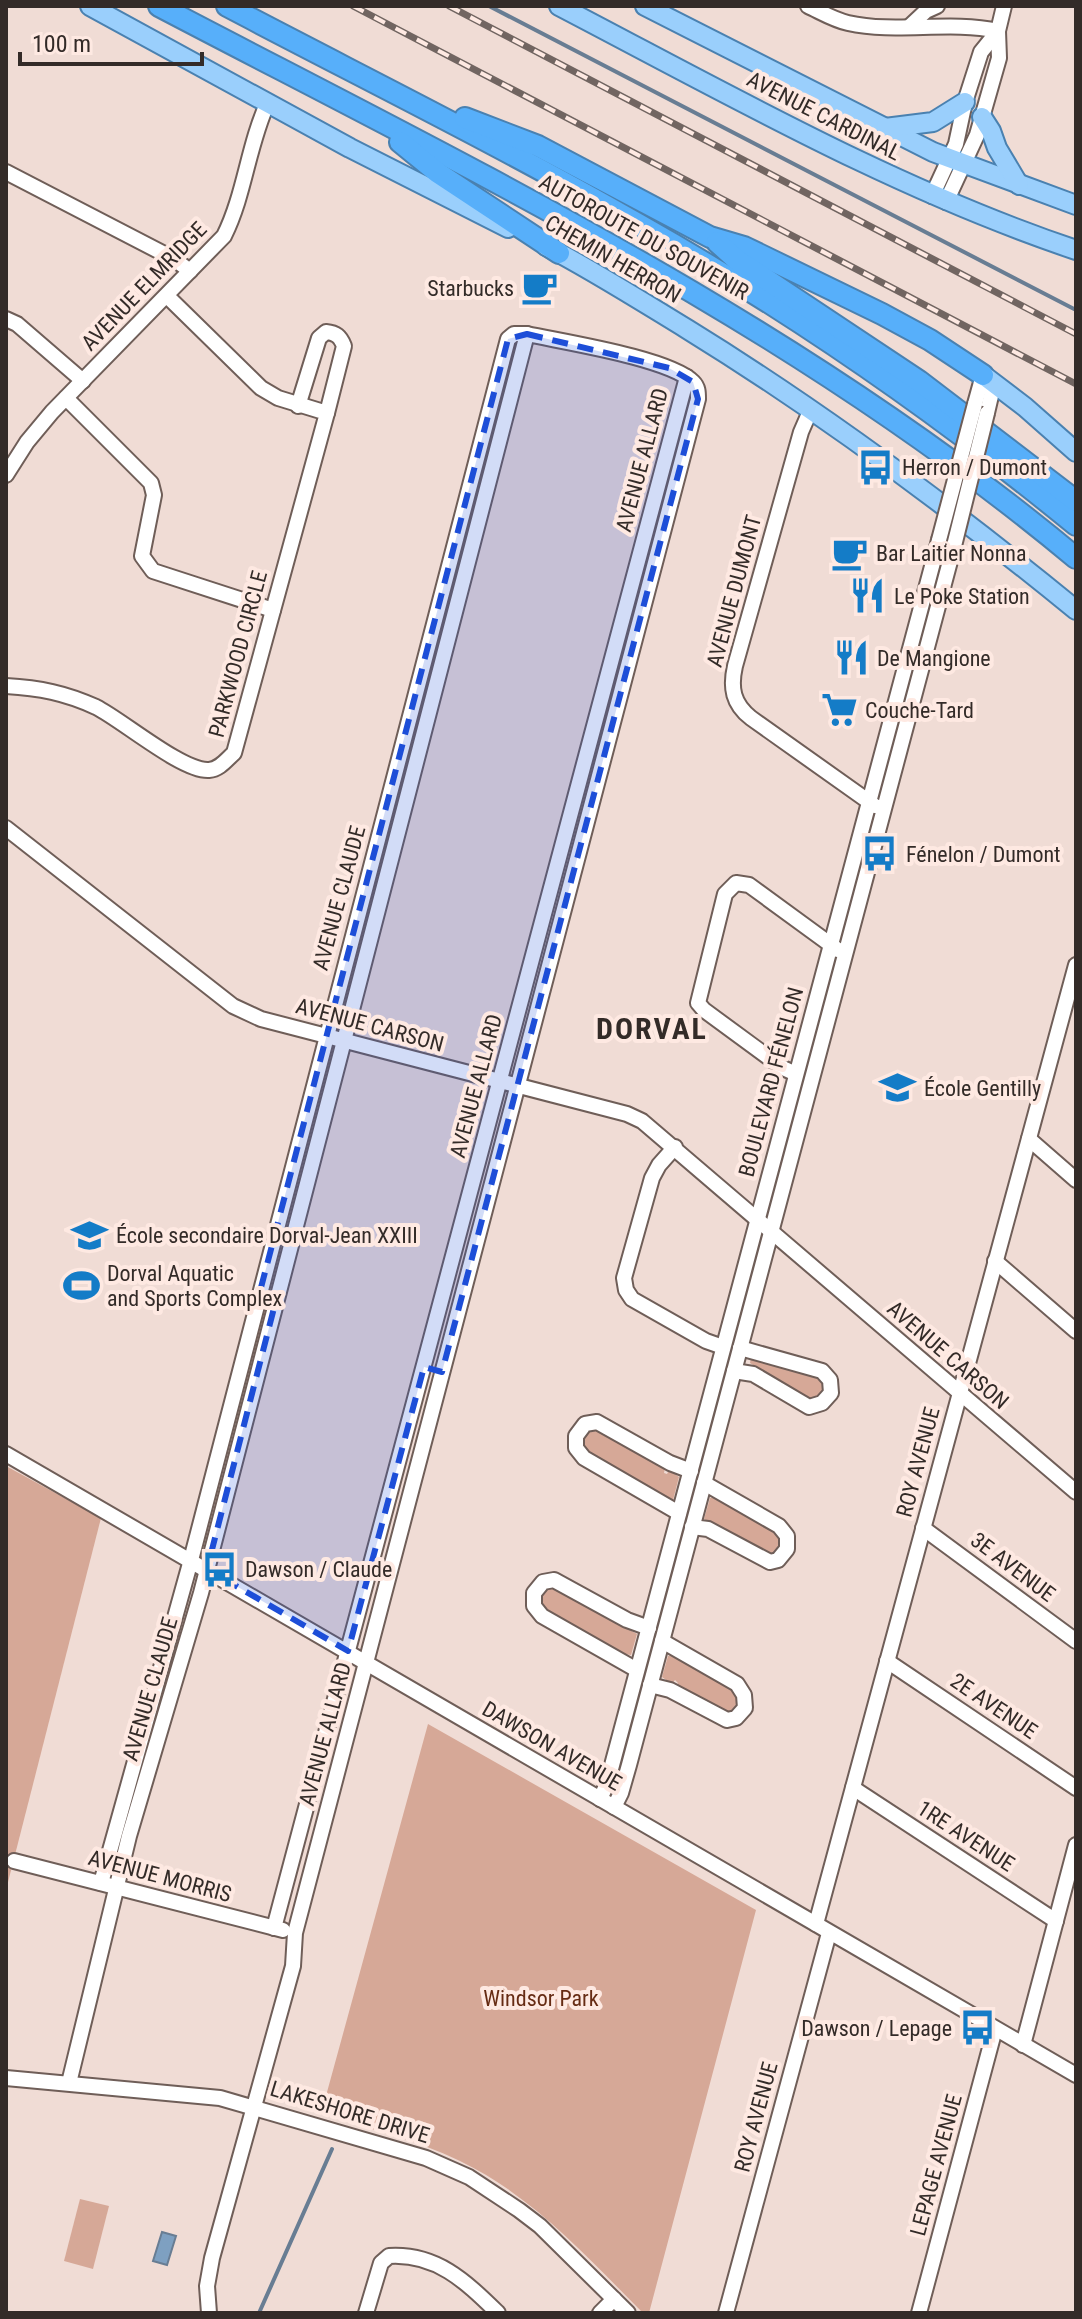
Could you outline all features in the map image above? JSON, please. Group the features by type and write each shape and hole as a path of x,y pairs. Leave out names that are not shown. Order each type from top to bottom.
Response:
{"highway":[{"name":"AUTOROUTE DU SOUVENIR","path":"159,6 597,235 753,326 913,433 1076,558"},
{"name":"AUTOROUTE DU SOUVENIR","path":"227,6 579,191 777,308 929,412 1076,525"},
{"path":"363,78 538,146 710,237 744,247 882,314 930,340 989,379"},
{"path":"366,114 438,173 559,253"},
{"path":"710,237 737,260 929,388 1076,501"}],"main road":[{"name":"CHEMIN HERRON","path":"90,6 387,167 559,253 713,345 811,409 938,499 1076,610"},
{"name":"AVENUE CARDINAL","path":"559,6 810,137 939,199 1076,250"},
{"name":"AVENUE CARDINAL","path":"645,6 956,162 1076,205"},
{"path":"885,128 933,122 965,102"},
{"path":"982,117 1019,185"},
{"path":"989,379 1076,452"}],"street":[{"path":"808,6 848,23 868,26 958,25 998,31"},
{"path":"910,26 926,11 937,6"},
{"path":"956,162 971,152 982,117 999,58 998,31 1004,6"},
{"path":"939,199 956,162 965,102 981,52 998,31"},
{"name":"AVENUE ELMRIDGE","path":"6,475 27,442 66,398 218,243 228,227 260,118 268,102"},
{"path":"6,172 174,259 190,271"},
{"path":"167,296 261,388 298,406 327,413"},
{"path":"6,319 17,324 83,381"},
{"name":"PARKWOOD CIRCLE","path":"6,686 45,688 97,708 187,764 207,770 220,766 234,753 344,346 341,337 334,333 326,332 319,338 298,406"},
{"name":"AVENUE CLAUDE","path":"69,2083 119,1888 129,1836 207,1569 527,334 514,334 508,339 191,1560 101,1883"},
{"path":"527,334 612,351 669,368 687,377"},
{"name":"AVENUE ALLARD","path":"209,2313 208,2272 293,1966 295,1933 698,399 697,387 687,377 274,1928"},
{"name":"BOULEVARD FÉNELON","path":"600,1799 607,1784 939,540 989,379"},
{"path":"66,398 151,483 154,495 142,556 153,571 273,610"},
{"name":"BOULEVARD FÉNELON","path":"614,1807 624,1785 953,550 981,408"},
{"name":"AVENUE DUMONT","path":"811,409 801,432 735,666 733,694 738,706 751,718 868,803 883,808"},
{"path":"621,623 638,628"},
{"path":"391,784 409,789"},
{"name":"AVENUE CARSON","path":"6,828 233,1006 261,1019 632,1116 651,1127 1076,1492"},
{"path":"563,843 580,848"},
{"path":"796,1074 783,1068 698,1003 725,894 736,883 749,885 845,955"},
{"name":"ROY AVENUE","path":"816,1924 995,1261 1071,1005 1076,965"},
{"path":"1029,1139 1076,1180"},
{"path":"675,1147 652,1178 627,1267 626,1290 632,1299 706,1341 723,1347"},
{"path":"995,1261 1076,1331"},
{"path":"257,1303 274,1308"},
{"path":"734,1371 753,1374 809,1407 822,1403 831,1393 830,1380 822,1371 740,1348"},
{"path":"424,1367 442,1372"},
{"path":"679,1513 584,1458 576,1448 576,1436 585,1424 597,1422 670,1463 691,1471"},
{"name":"DAWSON AVENUE","path":"6,1454 1076,2075"},
{"path":"692,1527 708,1529 770,1562 778,1560 787,1549 788,1541 779,1526 704,1483"},
{"name":"3E AVENUE","path":"923,1528 1076,1641"},
{"path":"637,1670 542,1616 534,1606 534,1593 543,1582 554,1580 649,1628"},
{"path":"650,1685 665,1687 727,1720 736,1718 745,1708 744,1695 737,1684 662,1641"},
{"name":"2E AVENUE","path":"887,1661 1076,1788"},
{"name":"1RE AVENUE","path":"853,1788 1056,1921"},
{"path":"1023,2045 1076,1845"},
{"name":"AVENUE MORRIS","path":"14,1861 295,1933"},
{"name":"ROY AVENUE","path":"726,2313 829,1933"},
{"name":"LEPAGE AVENUE","path":"919,2313 995,2029"},
{"name":"LAKESHORE DRIVE","path":"6,2078 220,2098 426,2158 469,2177 540,2226 628,2313"},
{"path":"366,2313 381,2263 389,2256 399,2255 437,2264 459,2276 498,2313"},
{"path":"600,2313 614,2299"}],"highlighted area":[{"path":"527,334 669,368 693,382 698,399 442,1372 424,1367 348,1651 207,1569 274,1308 257,1303 508,339"}],"green space":[{"path":"751,1358 819,1377 823,1385 822,1393 819,1398 805,1398 750,1363"},
{"path":"591,1430 598,1430 665,1468 664,1473 667,1474 669,1470 679,1477 673,1500 587,1452 582,1445 583,1438"},
{"path":"6,1466 101,1518 6,1890"},
{"path":"717,1497 775,1531 781,1539 778,1550 771,1555 763,1553 704,1519 710,1498"},
{"path":"549,1588 559,1590 637,1634 631,1655 619,1653 545,1610 540,1603 541,1595"},
{"path":"674,1655 732,1689 738,1697 736,1708 728,1713 676,1686 678,1683 675,1680 672,1684 662,1677 668,1656"},
{"name":"Windsor Park","path":"428,1724 756,1910 649,2313 643,2313 558,2229 487,2175 427,2147 321,2114"},
{"path":"80,2199 109,2206 93,2269 64,2261"}],"water":[{"path":"162,2232 176,2236 167,2265 153,2261"}],"waterway":[{"path":"489,6 1076,310"},
{"path":"259,2313 332,2149"}],"railway":[{"path":"353,6 1076,384"},
{"path":"449,6 1076,334"}],"place":[{"name":"Starbucks","path":"540,288"},
{"name":"Herron / Dumont","path":"876,467"},
{"name":"Bar Laitier Nonna","path":"850,553"},
{"name":"Le Poke Station","path":"868,596"},
{"name":"De Mangione","path":"851,658"},
{"name":"Couche-Tard","path":"839,710"},
{"name":"Fénelon / Dumont","path":"880,854"},
{"name":"École Gentilly","path":"898,1088"},
{"name":"École secondaire Dorval-Jean XXIII","path":"90,1235"},
{"name":"Dorval Aquatic and Sports Complex","path":"81,1286"},
{"name":"Dawson / Claude","path":"219,1569"},
{"name":"Dawson / Lepage","path":"978,2028"}],"district":[{"name":"DORVAL","path":"652,1028"}]}
